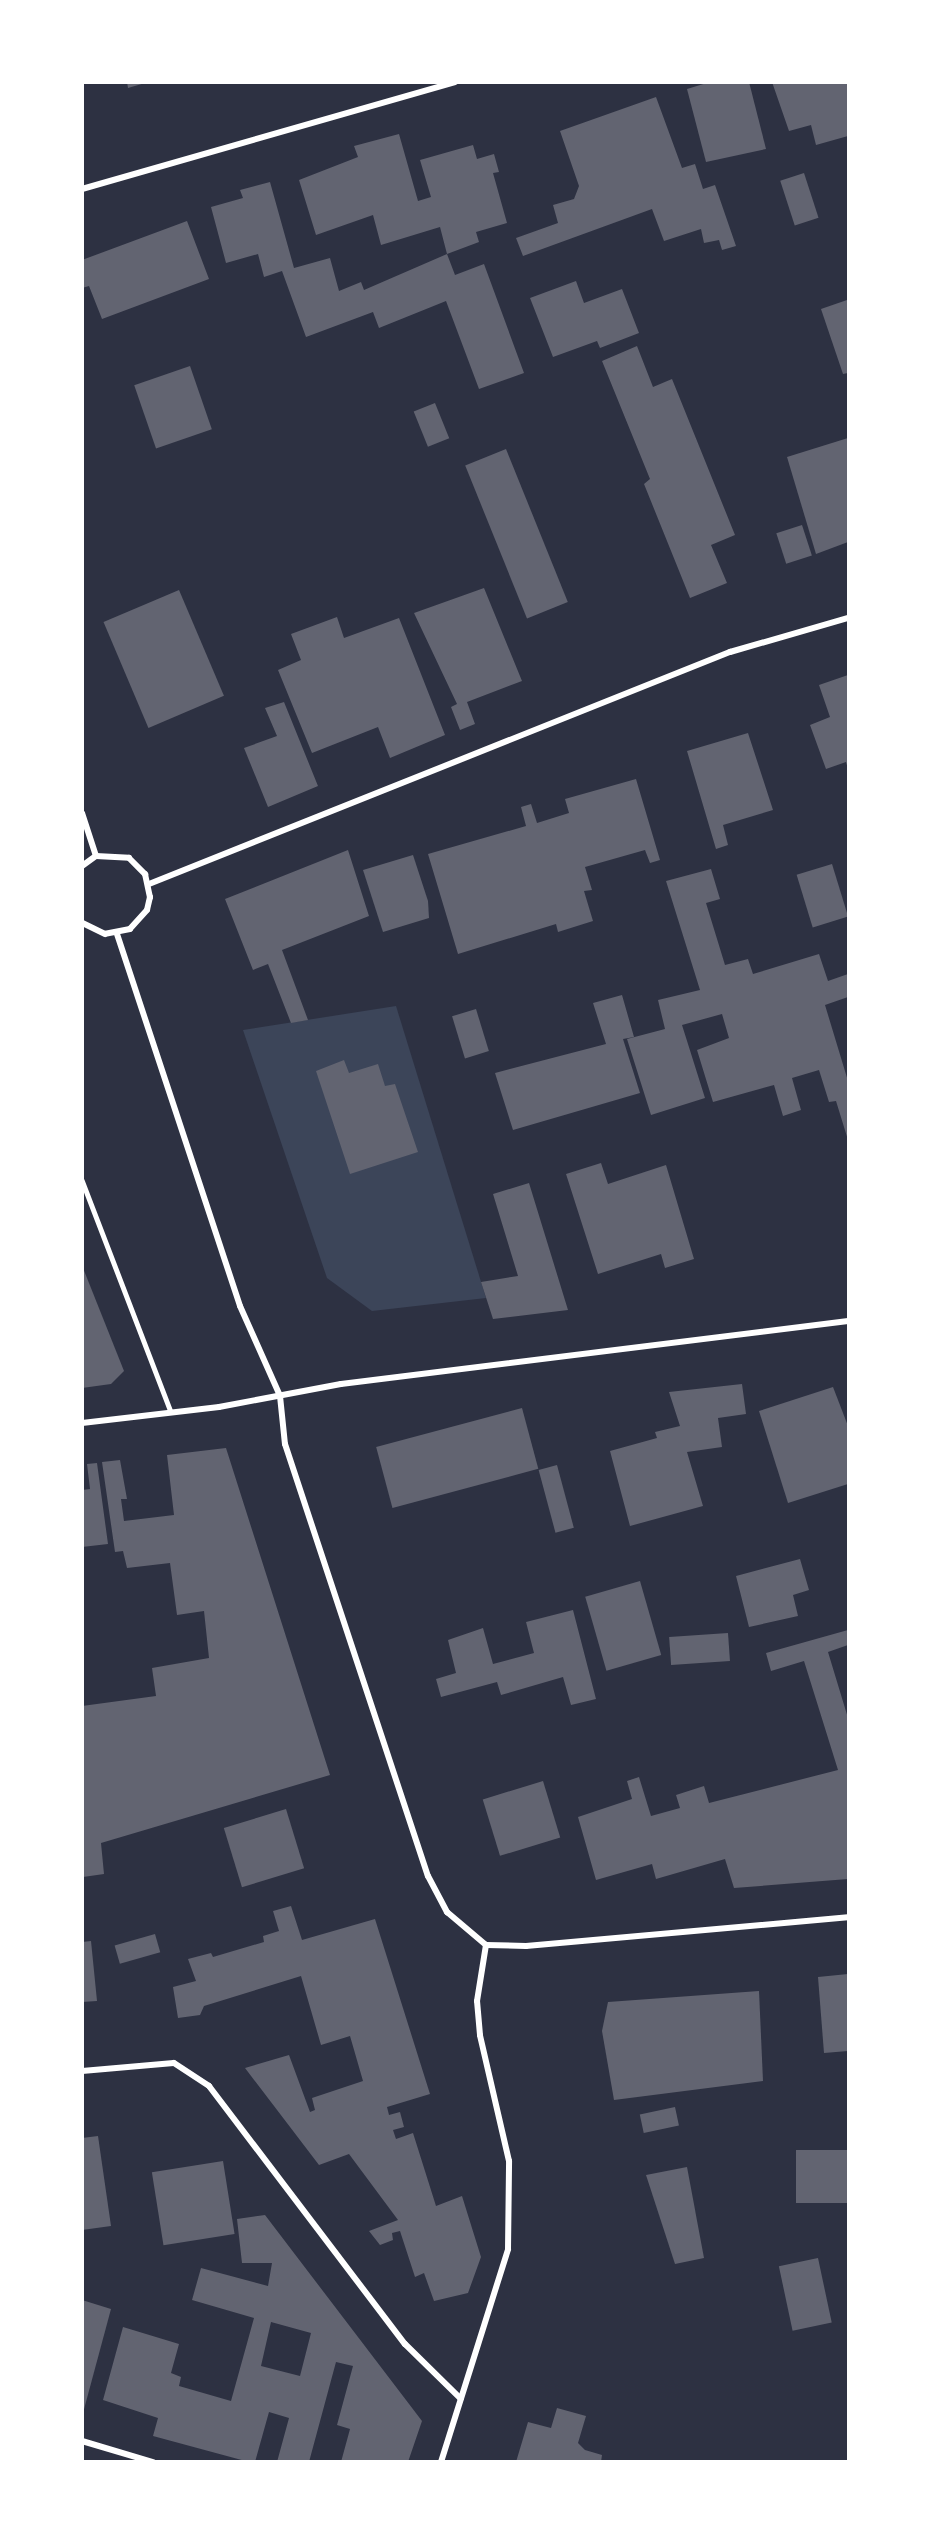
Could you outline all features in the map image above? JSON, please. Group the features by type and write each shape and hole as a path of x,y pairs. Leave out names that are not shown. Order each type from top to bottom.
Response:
{"street":[{"path":"82,189 455,82"},
{"path":"149,884 730,652 849,618"},
{"path":"82,813 96,856"},
{"path":"82,866 96,856 129,858 149,884 147,910 129,929 117,934 93,931 83,924"},
{"path":"117,934 240,1306 279,1396 285,1444 428,1876 447,1912 486,1945 526,1946 849,1917"},
{"path":"82,1423 171,1412 383,1379 849,1321"},
{"path":"441,2462 508,2249 509,2161 480,2035 477,2001 486,1945"},
{"path":"82,2071 174,2063 209,2086 405,2344 461,2399"},
{"path":"82,2441 153,2462"}],"lane":[{"path":"82,1180 171,1412"}],"shaded area":[{"path":"396,1006 486,1298 372,1311 327,1278 243,1030"}],"building":[{"path":"127,82 145,82 145,83 128,88"},
{"path":"710,82 749,82 766,149 706,162 687,89"},
{"path":"772,82 848,82 848,136 816,145 811,125 789,131"},
{"path":"656,97 682,168 695,164 703,189 715,185 736,246 722,250 719,240 704,243 701,229 664,241 652,209 523,256 516,238 558,223 553,205 574,199 579,186 560,131"},
{"path":"399,134 418,201 431,197 420,160 473,145 477,159 494,154 499,172 493,173 507,223 476,232 479,242 447,254 440,227 381,245 373,215 316,235 299,180 358,157 354,146"},
{"path":"804,173 819,218 795,225 780,181"},
{"path":"270,182 294,268 330,258 339,291 361,282 364,290 447,254 455,275 484,264 524,373 479,389 446,301 379,328 373,312 306,337 282,271 264,277 258,254 226,263 211,207 243,198 240,190"},
{"path":"187,221 209,279 102,319 89,286 82,288 82,260"},
{"path":"576,281 584,303 622,289 639,333 600,348 597,341 553,357 530,298"},
{"path":"847,300 848,373 843,374 821,309"},
{"path":"637,346 653,387 672,379 735,535 711,545 727,583 690,598 644,484 650,479 602,361"},
{"path":"190,366 212,429 156,449 134,385"},
{"path":"435,403 449,438 428,447 414,412"},
{"path":"848,438 848,542 816,554 787,457"},
{"path":"506,449 568,602 527,618 465,465"},
{"path":"802,525 812,555 786,564 776,533"},
{"path":"484,588 522,681 467,702 475,724 460,730 451,707 457,704 414,613"},
{"path":"179,590 224,696 148,728 104,622"},
{"path":"337,617 344,638 399,618 445,735 390,758 378,727 312,753 278,670 301,660 291,634"},
{"path":"848,675 848,769 846,762 826,769 810,725 830,717 819,685"},
{"path":"284,702 318,786 268,807 244,748 277,736 265,708"},
{"path":"748,733 773,810 723,825 728,845 716,849 687,751"},
{"path":"636,779 660,860 650,863 645,850 585,867 592,890 584,891 593,921 558,932 556,924 458,954 428,854 526,826 521,807 531,804 537,823 569,813 565,799"},
{"path":"348,850 369,916 282,950 308,1020 291,1023 268,964 253,970 225,899"},
{"path":"413,855 428,901 429,918 383,932 363,870"},
{"path":"832,864 848,917 813,927 797,875"},
{"path":"711,869 720,899 706,903 725,965 748,959 753,974 819,954 828,981 848,974 848,997 825,1005 848,1081 848,1140 836,1101 829,1102 819,1070 792,1078 801,1110 783,1116 774,1085 713,1102 697,1050 729,1038 722,1014 682,1025 705,1098 651,1115 627,1039 665,1029 658,1000 700,990 666,881"},
{"path":"622,995 634,1037 623,1039 640,1093 513,1130 495,1073 606,1044 593,1003"},
{"path":"476,1009 489,1051 465,1058 452,1016"},
{"path":"344,1060 349,1073 378,1064 385,1086 395,1084 418,1152 350,1174 316,1071"},
{"path":"601,1163 608,1184 666,1165 694,1259 665,1268 661,1254 598,1274 566,1174"},
{"path":"529,1183 568,1310 493,1319 481,1282 518,1276 493,1194"},
{"path":"83,1268 124,1371 111,1384 82,1388"},
{"path":"742,1384 746,1414 718,1418 722,1447 687,1452 703,1506 630,1526 610,1451 657,1438 655,1432 680,1426 669,1392"},
{"path":"833,1387 848,1426 848,1484 788,1503 759,1411"},
{"path":"522,1408 538,1469 392,1508 376,1447"},
{"path":"226,1448 330,1775 101,1843 104,1874 83,1877 82,1706 156,1696 152,1668 209,1658 204,1611 177,1615 170,1563 127,1568 123,1551 115,1552 102,1462 120,1460 127,1499 121,1499 124,1521 174,1515 167,1455"},
{"path":"97,1463 108,1544 82,1547 82,1490 90,1489 87,1464"},
{"path":"557,1465 574,1528 555,1533 539,1470"},
{"path":"800,1559 809,1590 793,1595 798,1616 749,1627 736,1576"},
{"path":"640,1581 661,1655 606,1671 585,1597"},
{"path":"573,1610 596,1699 571,1705 563,1677 501,1695 497,1682 441,1697 436,1679 456,1673 448,1640 483,1628 493,1664 534,1653 526,1622"},
{"path":"848,1630 848,1645 828,1652 848,1718 848,1879 734,1888 725,1859 656,1879 652,1864 596,1880 578,1817 632,1799 627,1781 639,1777 651,1816 680,1808 676,1795 704,1786 709,1803 838,1770 804,1661 771,1671 766,1653"},
{"path":"728,1633 730,1661 671,1665 669,1637"},
{"path":"543,1781 560,1837 500,1856 483,1799"},
{"path":"286,1809 304,1868 242,1887 224,1828"},
{"path":"291,1906 302,1940 375,1919 430,2094 387,2107 389,2115 400,2112 404,2127 393,2130 396,2139 413,2133 436,2206 462,2196 481,2257 468,2293 434,2301 424,2273 415,2277 400,2231 392,2233 393,2240 380,2245 369,2231 398,2220 349,2154 319,2165 245,2068 289,2055 310,2112 315,2110 312,2098 363,2081 350,2036 321,2045 301,1976 204,2006 200,2015 178,2018 173,1987 196,1981 188,1959 211,1953 213,1957 264,1942 263,1936 279,1931 273,1911"},
{"path":"155,1934 160,1952 120,1964 115,1946"},
{"path":"91,1941 97,2001 82,2002 82,1942"},
{"path":"848,1974 848,2051 824,2053 818,1977"},
{"path":"759,1991 763,2081 614,2100 602,2031 608,2002"},
{"path":"675,2107 679,2126 644,2133 640,2114"},
{"path":"98,2136 111,2226 82,2230 82,2138"},
{"path":"796,2150 848,2150 848,2203 796,2203"},
{"path":"223,2161 235,2234 163,2245 152,2172"},
{"path":"687,2167 704,2258 675,2264 646,2175"},
{"path":"265,2215 422,2421 408,2462 341,2462 350,2429 337,2425 353,2366 336,2362 309,2462 277,2462 289,2418 269,2412 255,2462 249,2462 153,2436 158,2418 103,2400 123,2327 179,2344 171,2373 181,2377 179,2386 231,2401 254,2318 192,2300 201,2268 268,2286 272,2263 242,2263 237,2219","holes":["271,2322 311,2333 300,2376 261,2366"]},
{"path":"818,2258 832,2323 793,2331 779,2266"},
{"path":"82,2300 111,2309 83,2413 82,2413"},
{"path":"557,2408 586,2416 578,2443 585,2450 602,2455 601,2462 516,2462 528,2422 551,2428"}]}
